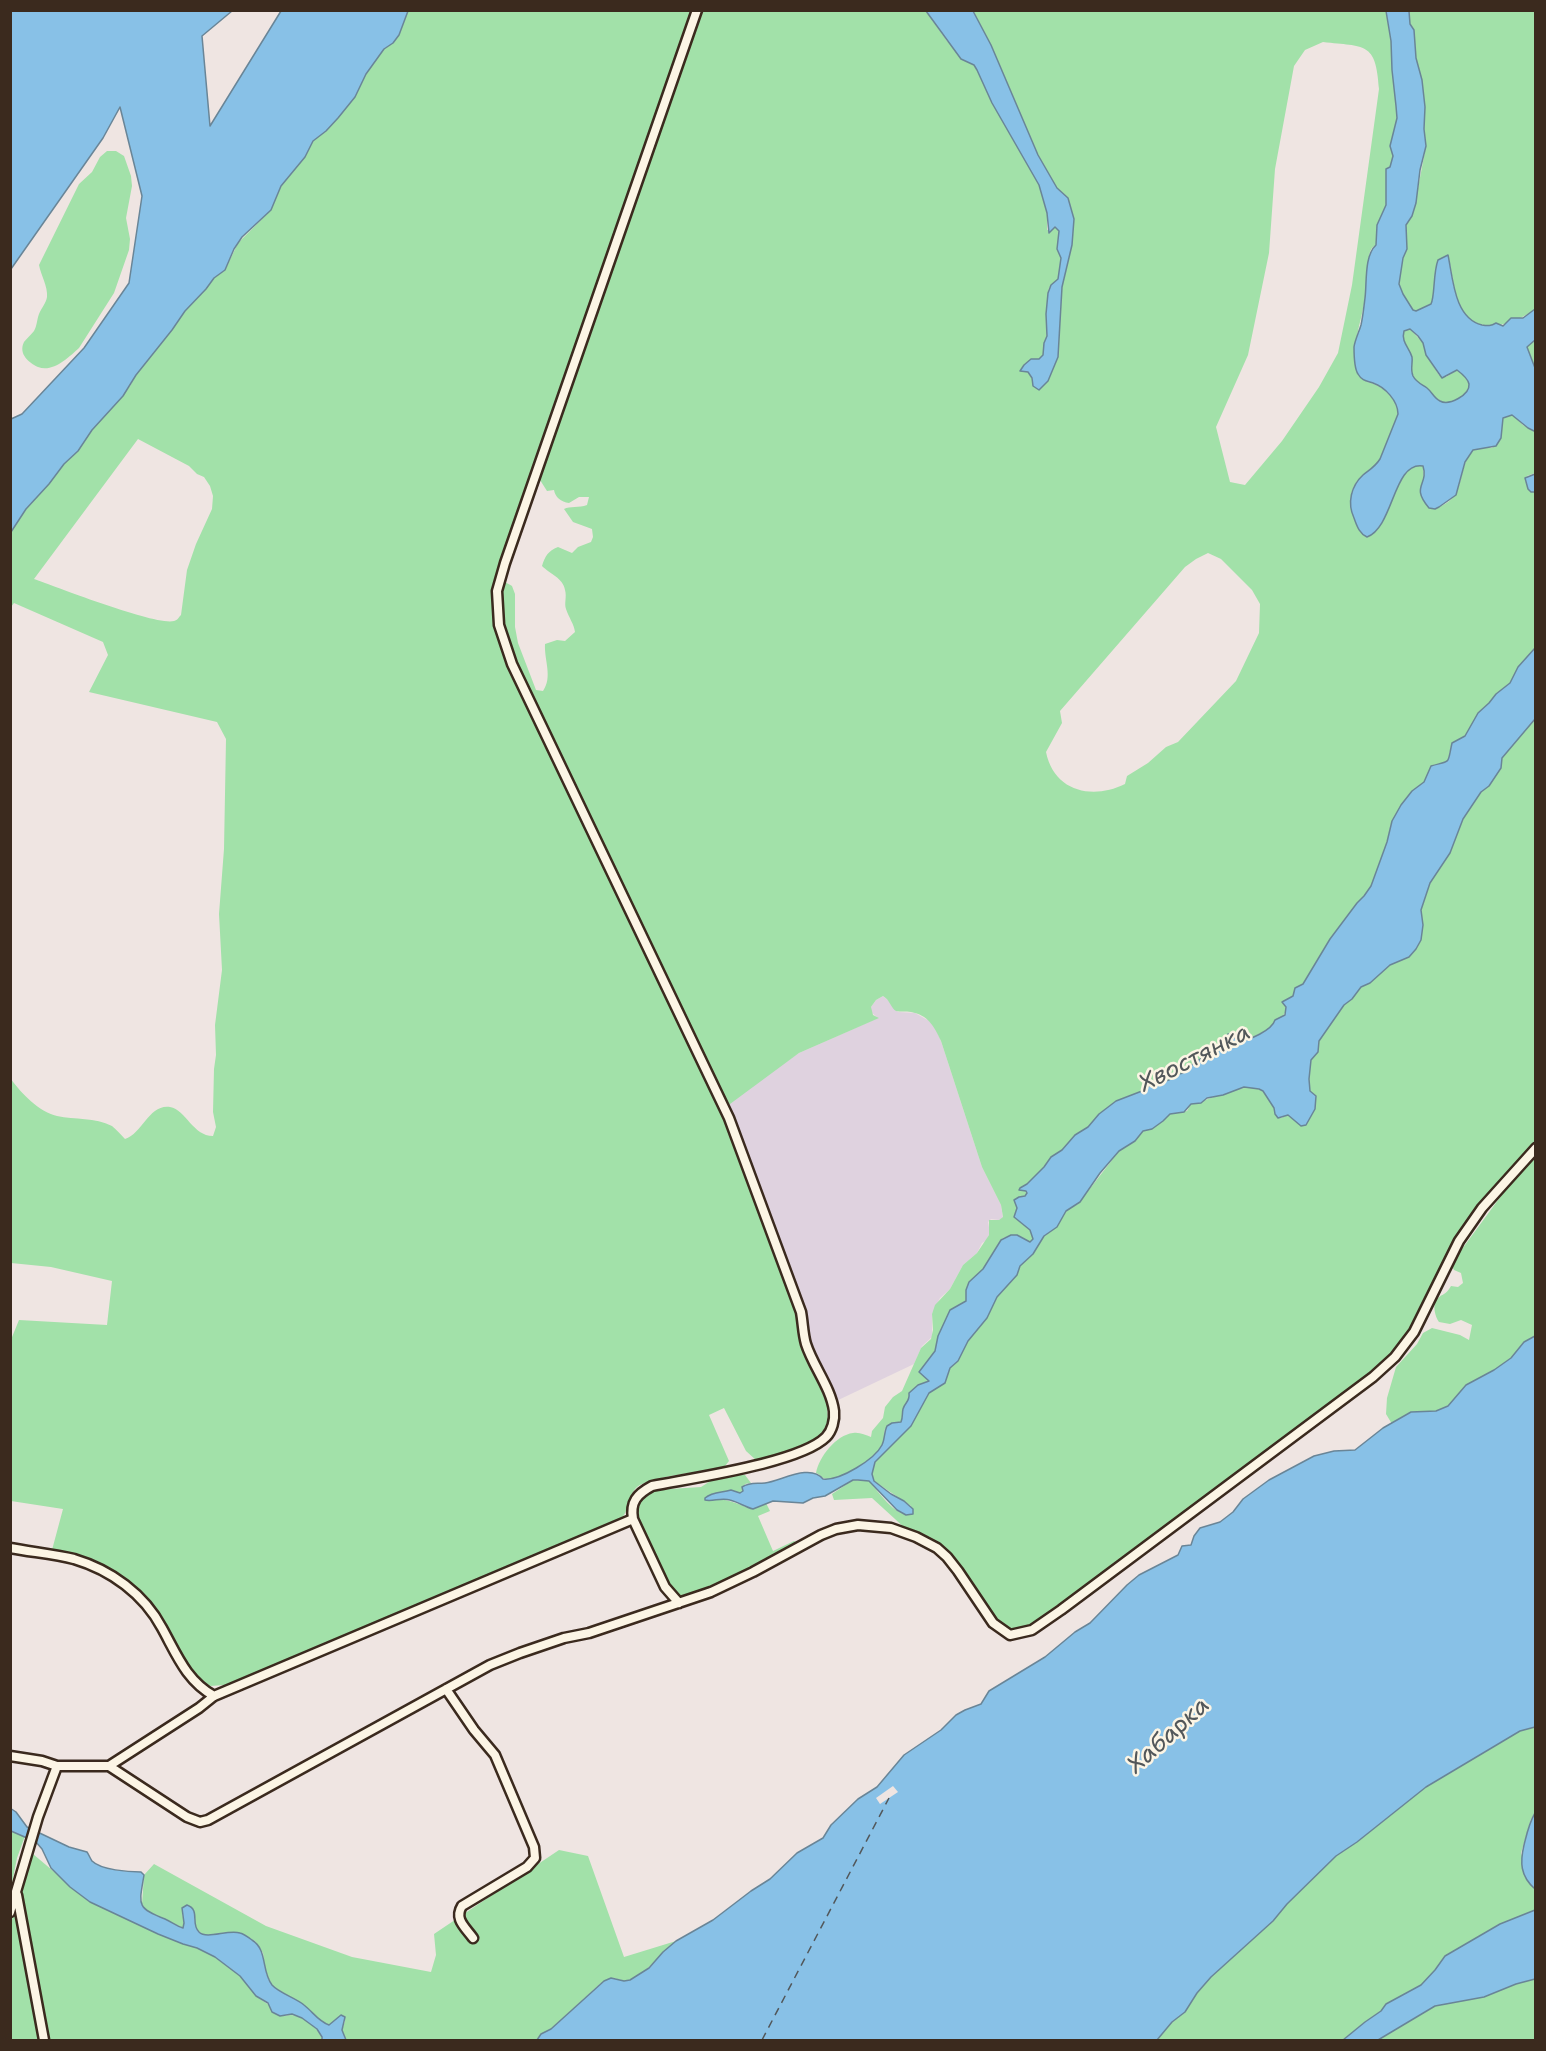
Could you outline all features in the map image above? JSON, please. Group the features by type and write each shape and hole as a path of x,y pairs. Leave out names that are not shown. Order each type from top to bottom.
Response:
{"street":[{"path":"678,1604 665,1587 633,1519 631,1510 639,1493 652,1486 775,1461 794,1454 825,1438 830,1432 834,1412 806,1343 801,1312 729,1118 512,664 499,625 497,591 697,10"},
{"path":"109,1766 187,1817 200,1822 208,1820 490,1665 564,1638 589,1634 711,1592 821,1535 836,1529 858,1525 873,1525 899,1531 937,1548 958,1571 993,1623 1010,1635 1032,1630 1373,1377 1395,1357 1414,1332 1459,1241 1482,1208 1536,1148"},
{"path":"10,1756 57,1766 109,1766 214,1696 633,1519"},
{"path":"10,1548 73,1559 114,1577 129,1587 154,1615 182,1665 198,1685 214,1696"},
{"path":"447,1689 474,1730 495,1755 534,1847 535,1858 527,1867 462,1906 459,1912 460,1921 473,1938"},
{"path":"10,1912 38,1817 57,1766"},
{"path":"17,1891 44,2040"}],"shaded area":[{"path":"883,996 898,1012 915,1013 933,1023 982,1167 1001,1205 1003,1218 991,1219 988,1222 990,1233 986,1241 982,1243 977,1253 963,1265 950,1289 940,1298 932,1314 932,1337 922,1346 914,1364 832,1403 809,1344 725,1103 799,1053 878,1018 871,1012 871,1007"}],"green space":[{"path":"408,11 926,11 947,41 974,65 992,103 1039,185 1047,213 1047,230 1055,227 1059,231 1057,249 1061,258 1058,279 1049,288 1048,293 1047,336 1043,355 1039,359 1028,362 1021,371 1028,372 1033,386 1053,369 1058,356 1062,287 1072,245 1074,219 1068,198 1057,188 1038,155 991,45 973,11 1386,11 1391,41 1397,118 1390,146 1393,156 1390,167 1386,169 1386,205 1377,225 1376,245 1371,249 1369,258 1355,361 1357,369 1367,382 1388,393 1395,403 1398,414 1380,459 1353,488 1351,502 1353,516 1359,530 1378,528 1401,480 1414,467 1423,466 1424,478 1435,509 1448,502 1457,491 1469,455 1477,448 1492,448 1501,438 1503,418 1512,414 1523,425 1535,432 1535,473 1527,476 1525,480 1531,492 1535,492 1535,648 1520,665 1510,683 1482,709 1465,736 1451,746 1448,761 1428,774 1424,782 1412,791 1401,805 1391,824 1371,886 1330,939 1303,984 1296,988 1293,996 1283,1002 1287,1008 1280,1019 1267,1030 1251,1038 1238,1041 1231,1034 1227,1035 1230,1041 1226,1048 1195,1062 1183,1073 1169,1080 1152,1084 1142,1091 1116,1101 1099,1114 1088,1127 1075,1135 1027,1184 1020,1188 1020,1191 1026,1191 1027,1195 1015,1199 1017,1208 1014,1217 1030,1230 1034,1239 1030,1242 1013,1235 1003,1238 983,1269 969,1282 966,1301 950,1310 935,1351 919,1372 929,1380 911,1391 908,1402 904,1406 902,1422 895,1422 885,1429 880,1449 867,1461 851,1472 834,1478 824,1478 816,1473 829,1448 840,1438 856,1433 871,1437 872,1431 883,1418 885,1407 902,1391 921,1348 931,1339 932,1314 935,1305 950,1289 963,1265 977,1253 989,1235 989,1220 999,1220 1003,1217 1001,1205 982,1167 936,1031 930,1022 917,1013 896,1011 883,996 871,1007 873,1015 879,1018 799,1053 730,1104 725,1103 728,1121 798,1314 803,1342 827,1405 828,1421 822,1433 801,1448 757,1461 746,1451 724,1408 709,1415 729,1461 725,1466 644,1483 634,1491 620,1520 225,1685 210,1686 193,1674 184,1662 157,1615 93,1562 52,1550 63,1509 11,1501 10,1342 19,1320 107,1325 112,1281 51,1267 11,1263 11,1079 25,1096 50,1114 105,1123 112,1126 125,1139 137,1131 151,1114 163,1107 176,1109 200,1132 213,1136 216,1127 213,1112 215,1025 222,970 219,914 224,849 226,739 217,722 89,692 108,655 103,642 14,603 11,607 11,532 23,513 64,464 78,451 92,430 130,386 185,311 214,278 225,270 238,243 271,210 281,186 305,157 313,141 326,131 355,97 366,74 384,49 399,35","holes":["1323,42 1358,46 1366,49 1375,62 1379,89 1352,285 1338,353 1319,387 1282,441 1245,485 1230,482 1216,427 1248,355 1269,253 1275,169 1294,66 1305,50","138,439 189,466 204,477 210,486 213,496 212,509 187,570 181,615 176,620 164,621 148,618 34,579","540,480 547,491 554,490 557,497 569,503 579,497 589,497 587,505 564,509 573,522 592,529 593,537 591,542 578,547 572,553 558,547 547,554 543,562 542,566 559,579 564,586 566,609 575,632 565,641 557,640 545,644 548,674 543,691 536,690 518,643 515,627 515,594 512,586 500,575 504,554 536,481","1208,553 1221,559 1252,590 1260,604 1259,633 1236,681 1178,742 1166,747 1148,763 1127,776 1125,784 1100,791 1076,789 1066,784 1050,766 1046,752 1062,723 1060,711 1185,567"]},
{"path":"1409,11 1535,11 1535,309 1523,317 1506,323 1479,324 1464,313 1456,294 1448,255 1438,260 1431,304 1416,311 1413,310 1399,284 1403,258 1407,249 1406,225 1414,209 1426,146 1422,80 1416,58 1414,30 1410,24"},
{"path":"107,151 116,151 124,156 131,176 132,186 126,218 130,239 129,250 114,293 79,348 55,366 38,367 28,360 22,350 24,342 35,329 47,297 39,265 79,184 92,172 100,157"},
{"path":"1410,329 1423,343 1426,355 1439,375 1446,377 1457,370 1467,380 1469,387 1459,399 1449,403 1440,401 1415,379 1412,372 1412,358 1403,335 1404,331"},
{"path":"1535,340 1535,368 1527,347"},
{"path":"1535,719 1535,1145 1480,1205 1412,1331 1394,1355 1031,1628 1010,1630 994,1620 961,1569 942,1545 920,1533 907,1530 872,1498 834,1500 832,1494 853,1480 869,1481 893,1507 904,1514 911,1515 911,1506 874,1481 872,1474 875,1462 911,1426 929,1393 946,1380 950,1368 956,1363 968,1341 987,1318 997,1297 1017,1275 1020,1266 1033,1254 1044,1236 1051,1231 1068,1209 1078,1204 1119,1151 1135,1141 1143,1131 1163,1121 1170,1114 1187,1111 1191,1104 1246,1088 1263,1091 1281,1118 1288,1115 1306,1125 1315,1109 1316,1096 1310,1091 1309,1079 1311,1060 1318,1052 1319,1041 1344,1005 1361,987 1370,983 1390,965 1409,957 1416,949 1421,940 1423,925 1421,910 1430,883 1450,853 1463,819 1501,768 1502,758"},
{"path":"1535,1155 1535,1336 1524,1342 1511,1358 1466,1385 1448,1406 1436,1411 1411,1412 1392,1424 1386,1414 1387,1398 1396,1367 1417,1344 1423,1333 1432,1328 1460,1335 1469,1340 1472,1325 1461,1320 1450,1324 1439,1322 1436,1317 1435,1301 1451,1286 1458,1287 1463,1283 1461,1273 1454,1270 1451,1264 1512,1181"},
{"path":"720,1475 745,1475 751,1483 745,1484 740,1493 729,1490 709,1501 726,1500 753,1509 766,1503 770,1511 758,1516 773,1551 794,1541 798,1543 738,1576 690,1597 680,1596 672,1590 644,1533 638,1515 640,1500 645,1493 654,1490 701,1487"},
{"path":"1535,1727 1535,1813 1521,1853 1535,1889 1535,1910 1500,1924 1445,1956 1421,1985 1386,2004 1381,2011 1343,2040 1157,2040 1172,2022 1185,2012 1211,1977 1273,1921 1336,1856 1426,1787 1520,1731"},
{"path":"11,1831 25,1836 17,1858 11,1888"},
{"path":"559,1850 588,1856 624,1957 676,1941 637,1977 624,1981 611,1978 601,1983 551,2029 541,2034 537,2040 346,2040 342,2030 345,2021 341,2015 329,2025 321,2021 304,2005 272,1986 265,1969 263,1953 255,1941 238,1932 205,1936 195,1928 195,1915 182,1912 183,1928 153,1916 142,1904 144,1875 154,1864 266,1926 352,1957 431,1972 436,1955 434,1934"},
{"path":"33,1854 90,1902 158,1934 215,1957 240,1976 256,1996 285,2016 296,2016 308,2021 317,2030 322,2040 45,2040 17,1890"},
{"path":"14,1900 42,2040 11,2040 10,1908"},
{"path":"1535,1979 1535,2040 1378,2040 1435,2006 1484,1997"}],"water":[{"path":"11,10 232,11 202,36 210,126 281,11 408,11 399,35 384,49 366,74 355,97 338,118 313,141 305,157 281,186 271,210 242,237 225,270 214,278 185,311 136,375 123,396 26,509 11,532 11,419 22,414 84,348 129,283 142,196 120,107 103,138 11,269"},
{"path":"926,11 973,11 991,45 1038,155 1057,188 1068,198 1074,219 1072,245 1062,287 1058,357 1048,381 1039,390 1033,386 1028,372 1020,371 1031,359 1039,359 1043,355 1047,336 1048,293 1051,285 1058,279 1061,258 1057,249 1059,231 1055,227 1049,233 1047,213 1039,185 992,103 974,65 961,59"},
{"path":"1386,11 1409,11 1410,24 1414,30 1416,58 1422,80 1426,146 1416,203 1406,225 1407,249 1403,258 1399,284 1413,310 1416,311 1431,304 1438,260 1448,255 1456,296 1460,306 1473,321 1482,325 1496,323 1503,326 1511,318 1523,318 1535,309 1535,340 1527,347 1535,368 1536,432 1512,415 1503,418 1501,438 1496,446 1473,450 1465,462 1456,495 1435,509 1429,508 1421,495 1423,466 1413,467 1399,484 1383,521 1376,531 1367,537 1360,531 1355,521 1351,495 1359,479 1380,459 1398,414 1396,404 1386,391 1360,376 1354,354 1363,315 1368,263 1376,245 1377,225 1386,205 1386,169 1390,167 1393,156 1390,146 1397,118 1391,41","holes":["1410,329 1423,343 1426,355 1442,378 1457,370 1466,378 1469,384 1463,396 1453,401 1440,401 1414,378 1412,357 1403,335 1404,331"]},
{"path":"1535,474 1535,492 1531,492 1525,478"},
{"path":"1535,648 1535,719 1502,758 1501,768 1463,819 1450,853 1430,883 1421,910 1423,925 1421,940 1416,949 1409,957 1390,965 1370,983 1361,987 1344,1005 1319,1041 1318,1052 1311,1060 1309,1079 1310,1091 1316,1096 1315,1109 1306,1125 1301,1126 1288,1115 1278,1118 1263,1091 1244,1087 1207,1098 1201,1103 1191,1104 1184,1112 1170,1114 1152,1129 1143,1131 1135,1141 1119,1151 1080,1202 1066,1211 1057,1227 1044,1236 1033,1254 1020,1266 1017,1275 997,1297 987,1318 968,1341 958,1361 950,1368 945,1383 929,1393 911,1426 875,1462 872,1474 874,1481 904,1501 913,1509 913,1514 906,1515 897,1510 869,1481 858,1480 853,1480 825,1496 803,1503 773,1501 753,1509 727,1499 705,1500 714,1493 731,1490 740,1493 743,1491 742,1487 748,1484 772,1482 795,1474 811,1473 823,1479 830,1479 856,1468 878,1451 883,1443 887,1426 901,1422 909,1393 918,1385 929,1381 919,1372 935,1351 938,1336 950,1310 966,1301 969,1282 983,1269 1001,1240 1011,1235 1017,1235 1030,1242 1033,1239 1030,1230 1014,1217 1017,1208 1014,1200 1027,1193 1019,1190 1020,1188 1027,1184 1075,1135 1088,1127 1099,1114 1116,1101 1142,1091 1152,1084 1169,1080 1183,1073 1195,1062 1226,1048 1230,1042 1228,1034 1238,1041 1248,1039 1265,1031 1275,1020 1285,1015 1286,1007 1282,1002 1293,996 1295,988 1303,984 1330,939 1371,886 1392,821 1401,805 1412,791 1424,782 1431,766 1448,761 1452,743 1465,736 1478,713 1510,683 1518,667"},
{"name":"Хабарка","path":"1535,1336 1535,1727 1520,1731 1426,1787 1336,1856 1273,1921 1211,1977 1185,2012 1172,2022 1157,2040 537,2040 541,2034 551,2029 604,1981 611,1978 630,1980 649,1968 676,1941 713,1920 770,1879 797,1853 823,1838 831,1825 858,1799 877,1787 904,1755 941,1730 956,1715 981,1704 989,1691 1045,1657 1075,1632 1090,1623 1139,1575 1178,1555 1182,1546 1191,1545 1200,1528 1220,1522 1233,1512 1243,1499 1269,1480 1314,1456 1334,1451 1355,1450 1383,1428 1411,1412 1436,1411 1448,1406 1466,1385 1511,1358 1524,1342"},
{"path":"10,1808 16,1812 27,1827 69,1847 87,1852 92,1861 102,1867 141,1872 144,1875 142,1904 149,1912 183,1928 182,1908 187,1905 194,1910 195,1925 199,1932 212,1935 235,1932 248,1937 260,1949 266,1973 272,1985 301,2002 329,2025 341,2015 345,2017 342,2030 346,2040 322,2040 317,2029 302,2018 292,2014 280,2016 272,2012 268,2003 256,1996 240,1976 215,1957 158,1934 90,1902 70,1887 51,1868 36,1842 11,1831"},
{"path":"1535,1813 1535,1889 1526,1879 1522,1863 1527,1832"},
{"path":"1535,1910 1535,1979 1484,1997 1435,2006 1378,2040 1343,2040 1381,2011 1386,2004 1421,1985 1445,1956 1500,1924"}],"pier":[{"path":"893,1786 898,1792 880,1804 876,1798"}],"ferry route":[{"path":"762,2040 889,1798"}],"water label":[{"name":"Хвостянка","path":"1195,1059"}]}
